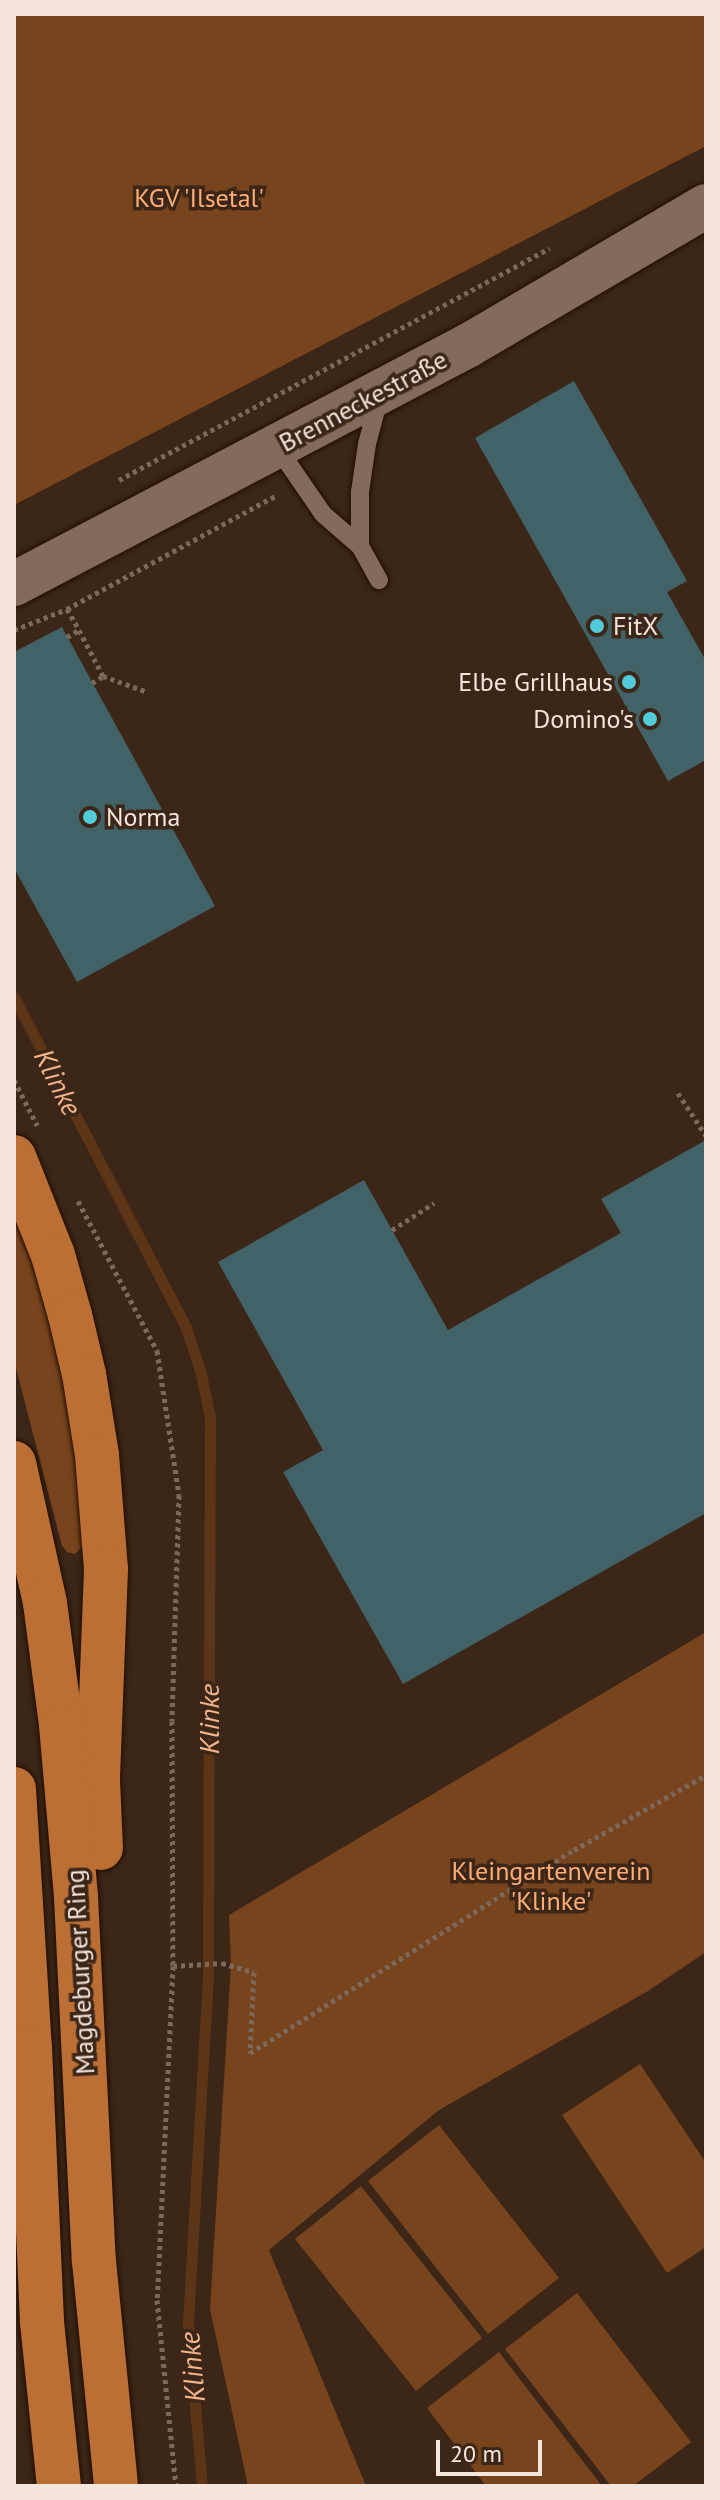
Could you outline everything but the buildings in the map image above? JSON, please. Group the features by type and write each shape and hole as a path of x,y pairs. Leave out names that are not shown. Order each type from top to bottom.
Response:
{"highway":[{"path":"26,1142 70,1315 91,1416 101,1497 106,1599 98,1780 105,1941 82,2007"},
{"name":"Magdeburger Ring","path":"14,1463 33,1541 54,1664 69,1801 94,2261 116,2486"},
{"name":"Magdeburger Ring","path":"14,1789 22,2033 42,2322 59,2486"}],"main road":[{"name":"Brenneckestraße","path":"14,584 381,393 706,206"}],"lane":[{"path":"360,546 360,492 367,444 381,393"},
{"path":"277,447 323,514 360,546 379,580"}],"path":[{"name":"Brenneckestraße","path":"108,486 551,247"},
{"path":"14,630 67,609 268,500"},
{"path":"67,609 103,676 145,691"},
{"path":"67,637 79,630"},
{"path":"92,683 103,676"},
{"path":"14,1080 26,1142"},
{"path":"678,1093 706,1136"},
{"path":"75,1196 157,1351 179,1495 172,1721 173,1966 157,2300 176,2486"},
{"path":"392,1230 434,1203"},
{"path":"173,1966 222,1963 254,1972 250,2053 574,1850 706,1775"}],"green space":[{"name":"KGV 'Ilsetal'","path":"14,14 706,14 706,146 14,505"},
{"path":"14,1214 33,1254 71,1398 84,1545 75,1554 67,1552 62,1546 14,1360"},
{"name":"Kleingartenverein 'Klinke'","path":"706,1632 706,1952 648,1991 439,2110 269,2250 366,2486 248,2486 210,2309 231,1965 229,1915"},
{"path":"640,2064 706,2163 706,2247 667,2273 562,2115"},
{"path":"439,2125 559,2278 488,2334 368,2181"},
{"path":"361,2186 482,2338 416,2391 295,2239"},
{"path":"577,2293 691,2442 633,2486 611,2486 505,2349"},
{"path":"499,2352 602,2486 486,2486 427,2408"}],"waterway":[{"name":"Klinke","path":"14,997 186,1328 200,1370 210,1417 208,1975 188,2324 202,2486"}],"place":[{"name":"FitX","path":"597,626"},
{"name":"Elbe Grillhaus","path":"629,682"},
{"name":"Domino's","path":"650,719"},
{"name":"Norma","path":"90,817"}]}
